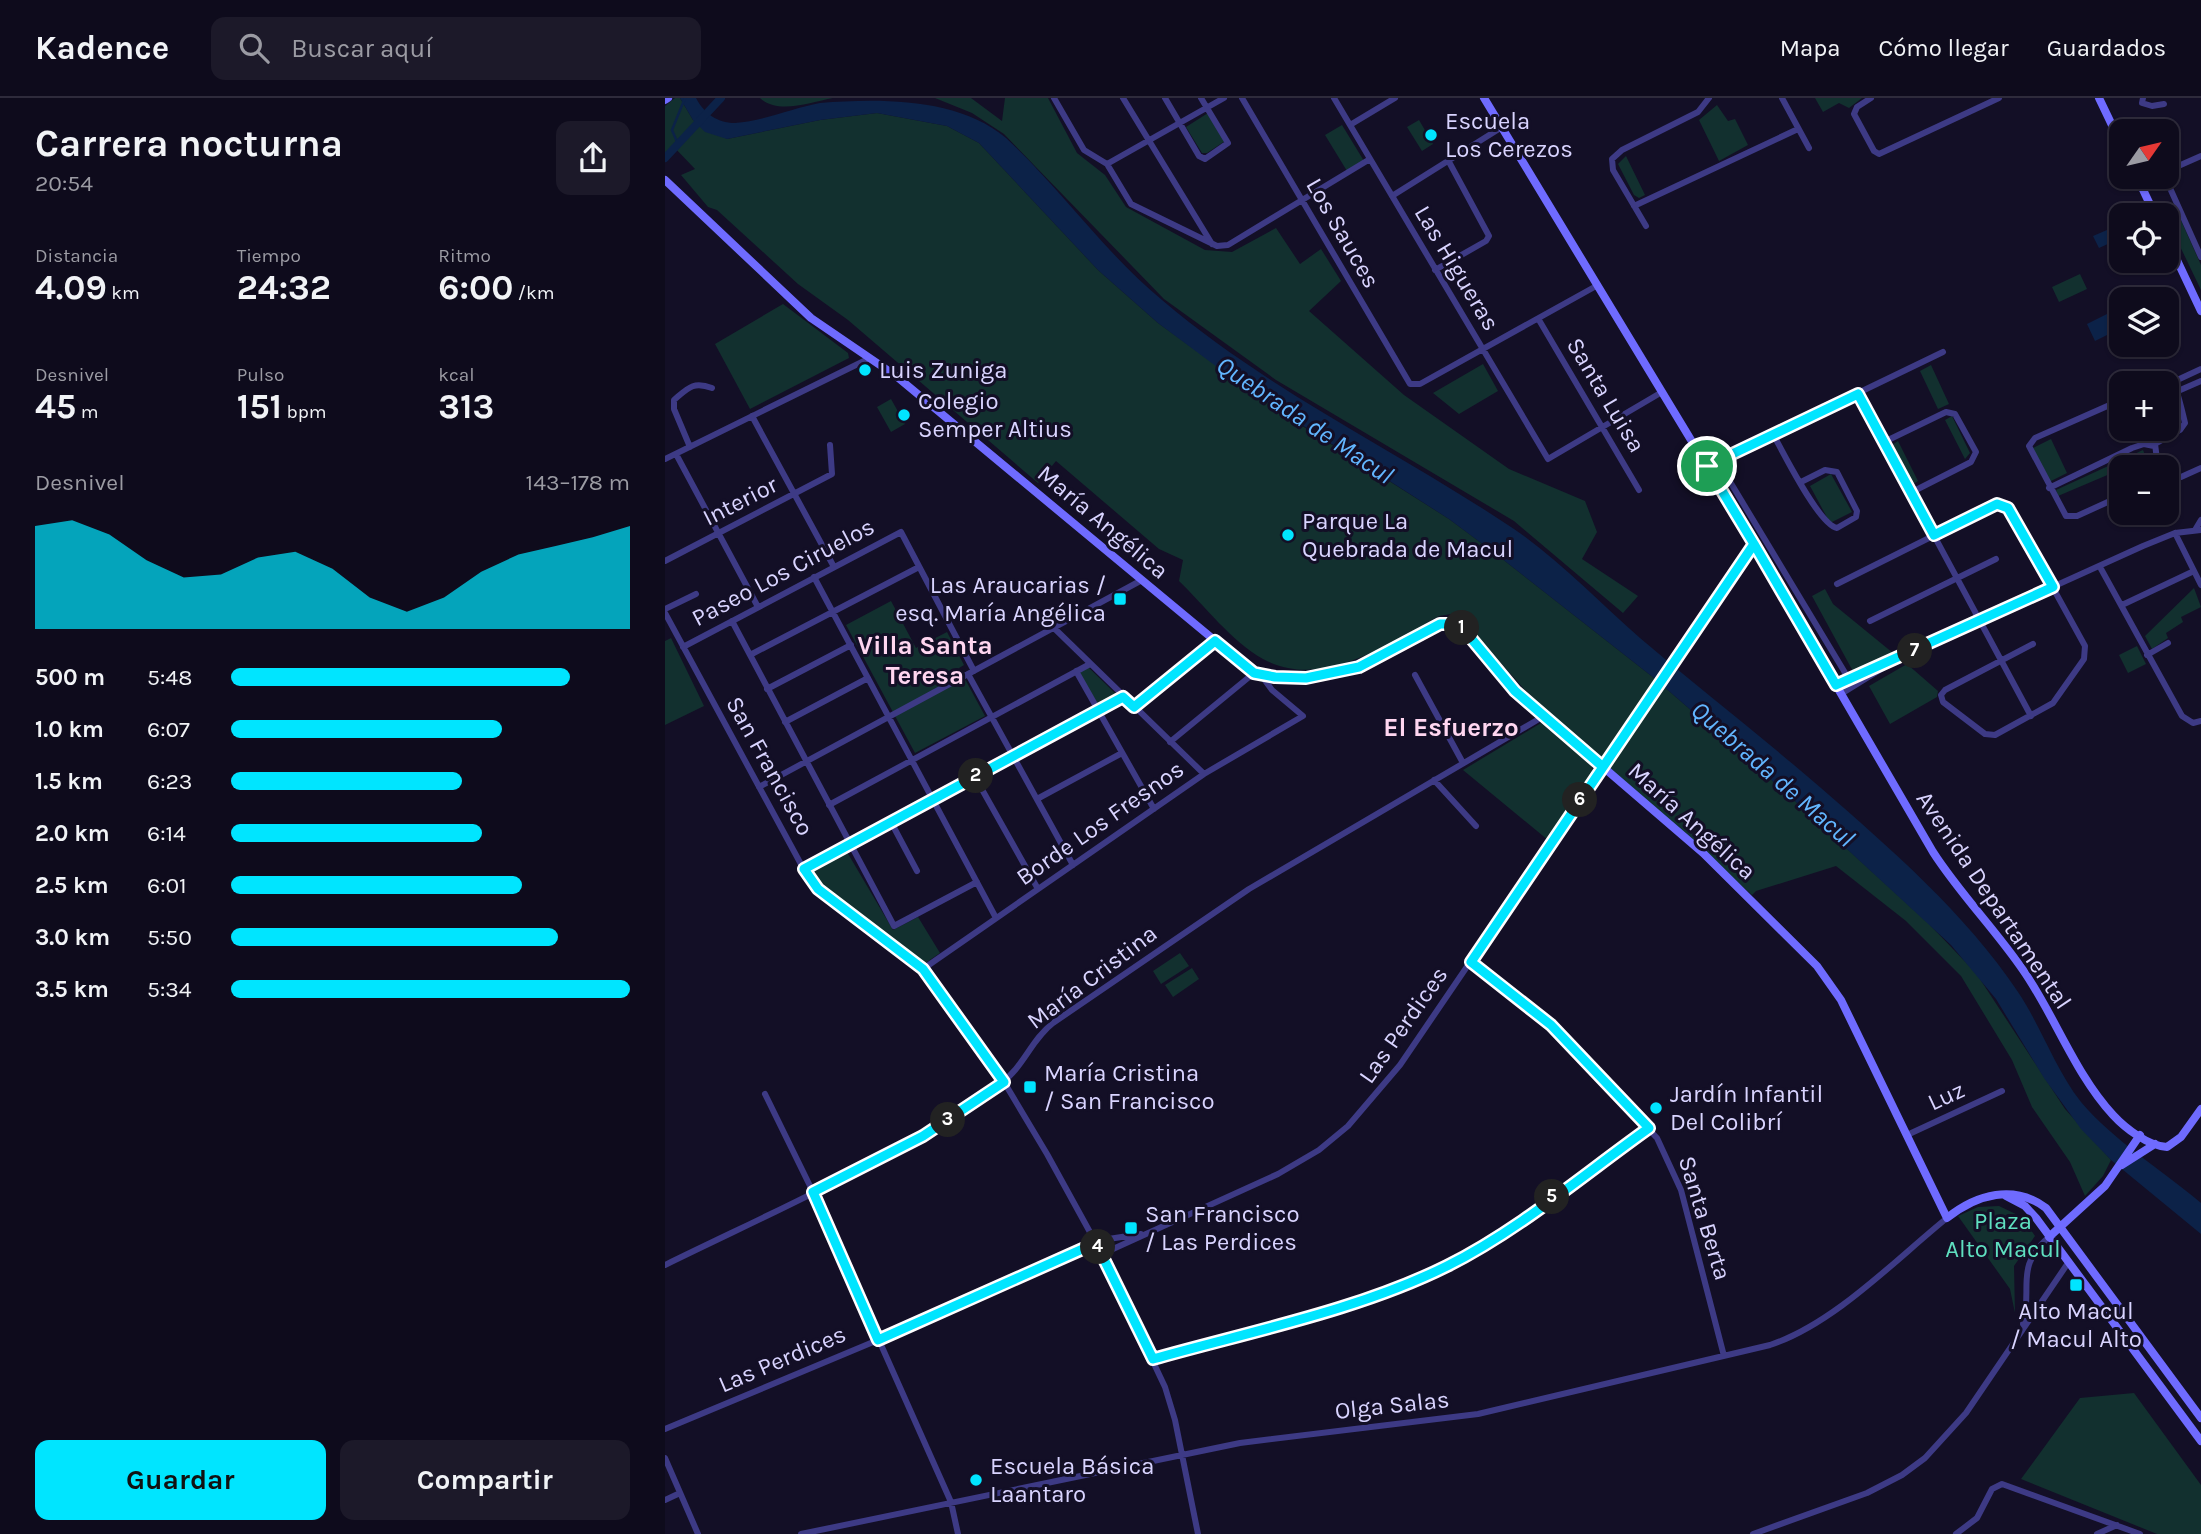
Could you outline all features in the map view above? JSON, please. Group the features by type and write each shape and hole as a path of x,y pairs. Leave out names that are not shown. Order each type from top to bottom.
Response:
{"street":[{"path":"1054,98 1084,150 1107,164 1131,204 1213,245 1228,245 1370,159"},
{"path":"1123,98 1213,245"},
{"path":"1165,98 1201,158 1216,153 1228,143 1201,98"},
{"path":"1107,164 1224,98"},
{"name":"Los Sauces","path":"1242,98 1406,380 1413,385 1484,351"},
{"name":"Las Higueras","path":"1334,98 1548,458 1603,426"},
{"path":"1350,125 1395,98"},
{"name":"Avenida Departamental","path":"1484,98 1754,544 1953,882 2023,970 2103,1103 2124,1125 2155,1144"},
{"path":"1646,226 1613,170 1611,164 1614,155 1698,112 1709,98"},
{"path":"1781,98 1809,148"},
{"path":"1871,98 1854,111 1877,153 1999,98"},
{"path":"2099,98 2109,119"},
{"path":"2143,98 2142,103 2149,106 2164,104"},
{"path":"1392,196 1502,127"},
{"path":"1634,206 1798,129"},
{"path":"2179,166 2201,156"},
{"path":"1435,270 1489,238 1448,160"},
{"name":"María Angélica","path":"665,180 811,318 896,376 1257,674 1303,716"},
{"path":"2171,189 2201,257"},
{"path":"2143,190 2149,203"},
{"path":"2179,265 2201,312"},
{"path":"1484,351 1598,285"},
{"name":"Santa Luisa","path":"1539,320 1639,490"},
{"path":"1707,466 1943,352"},
{"path":"665,459 868,359"},
{"path":"2179,379 2201,369"},
{"path":"2179,391 2201,381"},
{"path":"690,447 674,409 674,400 690,386 699,383 712,388"},
{"path":"1603,426 1662,392"},
{"path":"1858,394 2031,716"},
{"path":"2109,406 2029,443 2029,450 2063,514 2069,518 2109,501"},
{"path":"2179,408 2185,425 2179,429"},
{"path":"1884,442 1952,411 1976,452 1971,463 1912,492"},
{"path":"752,416 834,567"},
{"path":"1773,434 1801,482 1827,523 1840,527 1857,514 1837,472 1825,470 1801,482"},
{"path":"2049,488 2132,448 2144,444 2154,446 2161,441"},
{"name":"Interior","path":"665,561 832,474 830,445"},
{"path":"2154,446 2156,455"},
{"path":"676,454 758,607"},
{"path":"1717,460 1853,686"},
{"path":"2181,477 2201,468"},
{"path":"1837,584 1997,504 2003,504 2008,508 2053,587 2086,650 2084,659 2053,704 1995,735 1985,734 1949,708 1941,695 1945,690 2033,644"},
{"path":"1841,694 1891,663 1978,620 2175,533 2198,530 2201,520"},
{"name":"Paseo Los Ciruelos","path":"683,647 901,532 919,567"},
{"path":"2175,533 2201,585"},
{"name":"Las Perdices","path":"1102,1254 1278,1174 1339,1134 1390,1079 1754,544"},
{"path":"1870,621 1996,559"},
{"path":"2100,566 2182,716 2193,723 2201,721"},
{"path":"750,655 919,567 992,717 1073,865"},
{"path":"2122,605 2194,571"},
{"path":"814,578 996,918"},
{"path":"759,788 1142,580"},
{"path":"665,611 697,594"},
{"name":"San Francisco","path":"665,611 759,788 818,889 923,969 1004,1082 1102,1254 1153,1359 1171,1403 1198,1534"},
{"path":"732,621 894,926 977,882"},
{"name":"María Angélica","path":"1257,674 1306,678 1347,670 1382,657 1440,624 1450,623 1465,631 1507,682 1703,853 1825,975 1841,1000 1947,1218"},
{"path":"1053,628 1204,774"},
{"path":"1134,707 1215,641"},
{"path":"2147,655 2168,643"},
{"path":"767,689 851,645"},
{"path":"1836,685 1891,663"},
{"path":"829,805 1090,664"},
{"path":"1076,671 1154,809"},
{"path":"1170,742 1257,674"},
{"path":"1415,675 1464,763"},
{"path":"785,722 868,678"},
{"path":"804,869 1123,697"},
{"name":"Borde Los Fresnos","path":"923,969 1204,774 1303,716"},
{"name":"María Cristina","path":"665,1265 923,1136 1004,1082 1037,1038 1053,1023 1249,889 1544,716"},
{"path":"1037,799 1122,753"},
{"path":"975,777 1038,889"},
{"path":"1434,780 1476,826"},
{"path":"891,822 917,871"},
{"name":"Santa Berta","path":"1471,962 1551,1025 1649,1128 1661,1145 1681,1190 1724,1356"},
{"name":"Luz","path":"1907,1135 2002,1091"},
{"path":"765,1094 813,1192 951,1502 958,1534"},
{"path":"2137,1149 2155,1144 2167,1147 2172,1145 2201,1109"},
{"path":"1153,1359 1363,1299 1437,1271 1497,1237 1649,1128"},
{"path":"2022,1328 2027,1266 2034,1251 2097,1195 2137,1149 2140,1135"},
{"path":"1947,1218 1969,1203 2000,1195 2018,1194 2035,1201 2060,1226 2201,1418"},
{"path":"2000,1195 2025,1206 2201,1441"},
{"name":"Olga Salas","path":"801,1534 1181,1454 1267,1439 1478,1414 1770,1345 1803,1331 1849,1298 1947,1218"},
{"name":"Las Perdices","path":"665,1429 878,1340 1096,1243 1147,1233"},
{"path":"1752,1534 1867,1493 1913,1467 1957,1425 2068,1263"},
{"path":"665,1458 698,1534"},
{"path":"1956,1534 1977,1518 1992,1489 2002,1484 2140,1534"},
{"path":"665,1500 680,1493"},
{"path":"2097,1534 2117,1525"}],"green space":[{"name":"Parque La Quebrada de Macul","path":"675,98 680,98 693,120 727,139 820,120 877,113 947,126 979,143 1098,270 1158,323 1285,415 1449,519 1496,554 1654,678 1784,791 1928,923 1976,973 2065,1109 2111,1160 2103,1176 2085,1196 2070,1162 2032,1107 2012,1060 1961,976 1906,921 1836,866 1756,891 1752,895 1599,760 1524,689 1459,616 1439,616 1376,650 1331,667 1308,670 1285,667 1251,652 1179,581 1183,560 1159,549 1056,461 1038,483 848,320 798,284 717,210 708,207 681,175 695,169 673,146 665,154 665,106"},
{"path":"760,98 833,98 785,107 767,103"},
{"path":"935,98 971,98 1002,121 1005,98 1048,98 1077,153 1105,175 1126,207 1205,250 1232,252 1276,228 1300,264 1321,249 1341,281 1309,311 1404,395 1509,469 1585,501 1597,532 1582,559 1638,596 1623,613 1514,521 1276,380 1164,299 1004,134 972,113"},
{"path":"1815,98 1862,98 1849,108 1839,103 1823,112"},
{"path":"1717,105 1728,121 1735,119 1748,145 1719,161 1699,120"},
{"path":"1208,113 1225,141 1207,153 1202,153 1186,127"},
{"path":"1419,120 1433,144 1422,151 1407,127"},
{"path":"1342,125 1364,161 1347,171 1325,135"},
{"path":"1626,156 1645,195 1639,198 1634,195 1618,164"},
{"path":"2179,216 2201,265 2201,290 2179,244"},
{"path":"2080,274 2087,289 2059,302 2052,287"},
{"path":"783,304 848,353 849,358 750,409 715,344"},
{"path":"1483,364 1498,391 1459,414 1433,393"},
{"path":"1931,365 1949,404 1938,409 1920,371"},
{"path":"891,399 905,424 891,432 877,407"},
{"path":"1952,416 1970,453 1965,459 1945,420"},
{"path":"2051,439 2067,473 2049,482 2033,448"},
{"path":"1898,441 1918,481 1915,483 1911,482 1892,445"},
{"path":"2143,450 2145,455 2132,455"},
{"path":"2109,466 2109,474 2058,496 2056,490"},
{"path":"1831,474 1852,512 1830,523 1810,486"},
{"path":"2194,588 2201,607 2181,617 2183,622 2166,633 2168,638 2152,649 2145,636"},
{"path":"1825,589 1833,604 1893,653 1855,675 1812,596"},
{"path":"891,601 916,648 947,632 964,665 959,668 985,716 915,753 846,625"},
{"path":"671,638 704,706 665,725 665,641"},
{"path":"2137,646 2146,664 2128,673 2119,655"},
{"path":"1907,664 1938,691 1937,697 1890,724 1869,686"},
{"path":"1088,667 1117,695 1099,707 1079,672"},
{"path":"1541,723 1591,765 1594,772 1548,840 1463,770"},
{"path":"847,852 893,930 918,917 940,953 924,964 821,884 812,870"},
{"path":"1180,953 1189,966 1161,984 1153,971"},
{"path":"1192,968 1199,979 1173,997 1165,985"},
{"name":"Plaza Alto Macul","path":"1999,1206 2022,1217 2035,1236 2014,1266 2015,1313 2010,1289 1958,1216 1978,1207"},
{"path":"2134,1393 2201,1485 2201,1534 2157,1534 2021,1479 2080,1398"}],"water":[{"name":"Quebrada de Macul","path":"680,98 696,98 712,116 735,123 820,103 893,101 918,104 966,115 1006,138 1121,262 1162,300 1246,364 1531,541 1640,638 1799,769 1900,859 1951,909 1997,963 2026,1005 2063,1076 2081,1102 2123,1142 2201,1203 2201,1234 2111,1160 2081,1129 2044,1078 1996,999 1951,945 1784,791 1654,678 1496,554 1449,519 1252,393 1158,323 1098,270 979,143 947,126 877,113 820,120 727,139 705,132 693,120"},
{"path":"2109,229 2109,243 2099,248 2093,236"},
{"path":"2109,313 2109,334 2095,341 2087,324"}],"waterway":[{"path":"678,144 672,130 685,98"},
{"path":"665,158 721,98"}],"place":[{"name":"Escuela Los Cerezos","path":"1431,135"},
{"name":"Luis Zuniga","path":"865,370"},
{"name":"Colegio Semper Altius","path":"904,415"},
{"name":"Parque La Quebrada de Macul","path":"1288,535"},
{"name":"Las Araucarias / esq. María Angélica","path":"1120,599"},
{"name":"María Cristina / San Francisco","path":"1030,1087"},
{"name":"Jardín Infantil Del Colibrí","path":"1656,1108"},
{"name":"San Francisco / Las Perdices","path":"1131,1228"},
{"name":"Alto Macul / Macul Alto","path":"2076,1285"},
{"name":"Escuela Básica Laantaro","path":"976,1480"}],"district":[{"name":"Villa Santa Teresa","path":"925,660"},
{"name":"El Esfuerzo","path":"1451,727"}],"route":[{"path":"1707,466 1754,544 1603,767 1524,699 1465,631 1454,624 1440,624 1359,667 1306,678 1254,673 1215,641 1134,707 1123,697 804,869 818,889 923,969 1004,1082 923,1136 813,1192 878,1340 1096,1243 1153,1359 1363,1299 1427,1276 1482,1247 1649,1128 1551,1025 1471,962 1754,544 1836,685 1891,663 2053,587 2008,508 2003,504 1997,504 1934,535 1858,394 1707,466"}]}
